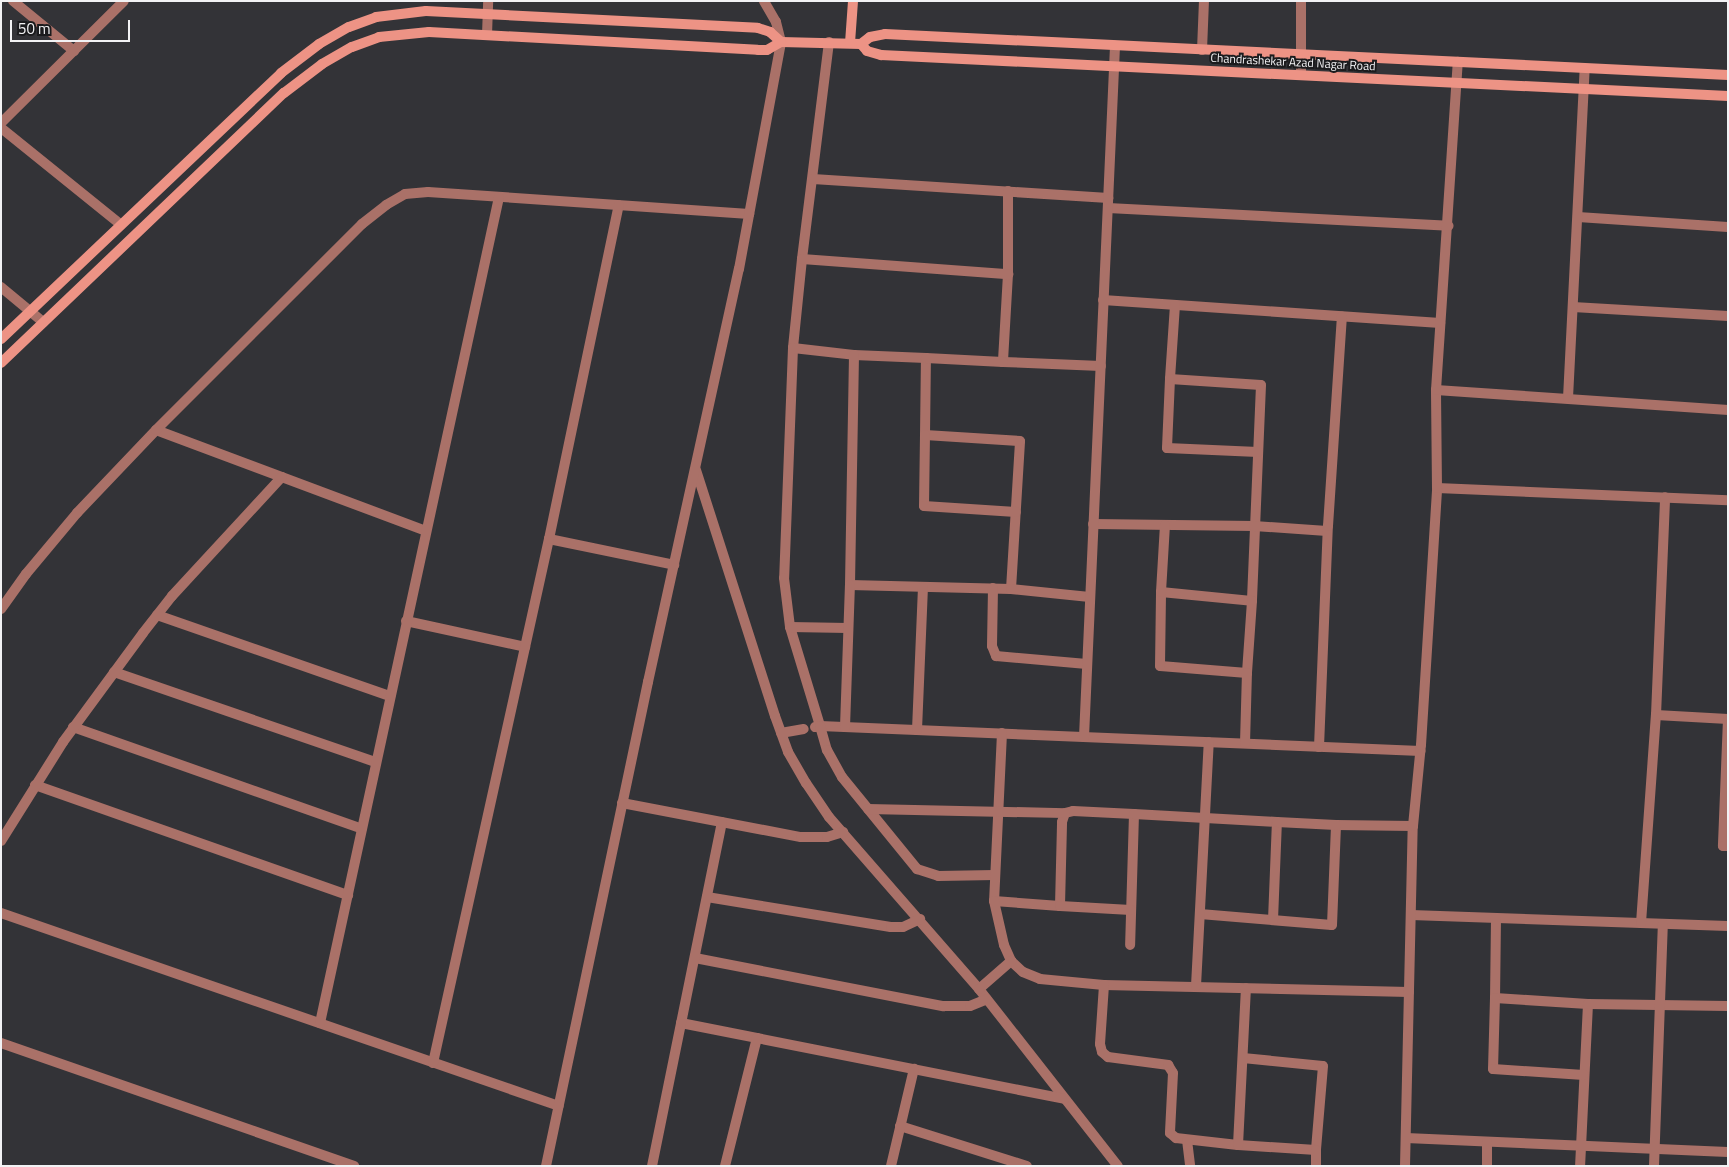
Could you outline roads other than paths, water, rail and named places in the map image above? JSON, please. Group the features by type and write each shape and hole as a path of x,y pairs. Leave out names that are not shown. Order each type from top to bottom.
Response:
{"street":[{"path":"14,1 74,51"},
{"path":"1,123 124,1"},
{"path":"487,35 488,1"},
{"path":"546,1166 622,803 725,341 749,214 781,42 776,22 764,1"},
{"path":"850,43 853,1"},
{"path":"1202,50 1204,1"},
{"path":"1301,1 1301,75"},
{"path":"1,339 281,73 318,44 341,31 376,16 426,11 758,28 770,32 781,42"},
{"path":"1,363 284,94 322,64 352,47 380,37 429,32 758,50 767,50 781,42"},
{"name":"Chandrashekar Azad Nagar Road","path":"781,42 861,44 870,37 885,34 1728,75"},
{"path":"829,42 793,348 784,578 790,627 813,728 833,764 917,869 938,876 995,875"},
{"name":"Chandrashekar Azad Nagar Road","path":"861,44 867,51 881,55 1728,96"},
{"path":"1084,737 1115,46"},
{"path":"1405,1166 1413,826 1420,751 1437,488 1436,390 1449,226 1458,62"},
{"path":"1568,398 1585,68"},
{"path":"1,128 121,225"},
{"path":"813,179 1008,192 1108,203 1449,226"},
{"path":"1,609 26,574 77,513 156,430 362,224 386,205 405,194 428,192 499,196 749,214"},
{"path":"1003,362 1008,274 1008,192"},
{"path":"320,1023 499,196"},
{"path":"433,1062 549,539 619,205"},
{"path":"1578,217 1728,227"},
{"path":"802,259 1008,274"},
{"path":"1,287 31,310 43,322"},
{"path":"1104,300 1440,323"},
{"path":"1175,305 1167,448 1258,452"},
{"path":"1573,307 1728,316"},
{"path":"1319,747 1327,531 1342,316"},
{"path":"793,348 854,355 1101,366"},
{"path":"845,727 850,584 854,355"},
{"path":"926,358 924,506 1016,512"},
{"path":"1170,379 1260,385 1252,601 1247,673 1246,743"},
{"path":"1436,390 1728,410"},
{"path":"156,430 426,531"},
{"path":"925,435 1020,441 1011,589"},
{"path":"696,470 781,733 788,752 806,784 843,832 979,989 1118,1166"},
{"path":"1,841 73,727 157,615 282,478"},
{"path":"1437,488 1728,500"},
{"path":"1641,923 1656,715 1665,497"},
{"path":"1093,524 1254,526 1327,531"},
{"path":"1165,525 1160,666 1247,673"},
{"path":"549,539 674,565"},
{"path":"850,584 993,588 1090,597"},
{"path":"917,730 923,587"},
{"path":"993,588 992,646 996,656 1087,664"},
{"path":"1162,592 1252,601"},
{"path":"157,615 390,696"},
{"path":"406,621 525,647"},
{"path":"790,627 848,628"},
{"path":"114,672 376,762"},
{"path":"1656,715 1728,719 1727,795 1723,846 1728,846"},
{"path":"73,727 362,829"},
{"path":"781,733 813,728 845,727 1420,751"},
{"path":"1002,733 994,901 1008,964"},
{"path":"1196,986 1209,742"},
{"path":"35,785 348,895"},
{"path":"622,803 813,838 827,837 843,832"},
{"path":"868,809 998,810 1065,813 1073,811 1336,825 1413,826"},
{"path":"1060,906 1062,822 1065,813"},
{"path":"1130,945 1134,814"},
{"path":"652,1166 722,822"},
{"path":"1273,920 1276,822"},
{"path":"1200,914 1332,925 1336,825"},
{"path":"707,897 891,927 903,927 920,919"},
{"path":"994,901 1131,910"},
{"path":"1,913 559,1106"},
{"path":"1410,915 1728,926"},
{"path":"1496,918 1493,1069 1584,1075"},
{"path":"1654,1166 1663,924"},
{"path":"695,958 943,1006 970,1006 987,999"},
{"path":"1008,964 1040,980 1104,985 1409,992"},
{"path":"979,989 1008,964"},
{"path":"1104,985 1100,1044 1102,1052 1108,1058 1168,1065 1173,1073 1170,1133 1176,1138 1316,1150"},
{"path":"1238,1144 1246,988"},
{"path":"1495,998 1588,1004 1728,1006"},
{"path":"1580,1166 1588,1004"},
{"path":"681,1023 1065,1099"},
{"path":"725,1166 757,1038"},
{"path":"1,1043 354,1166"},
{"path":"1243,1058 1323,1066 1316,1166"},
{"path":"891,1166 914,1069"},
{"path":"900,1126 1027,1166"},
{"path":"1406,1138 1728,1152"},
{"path":"1188,1140 1190,1166"},
{"path":"1487,1166 1488,1142"}]}
